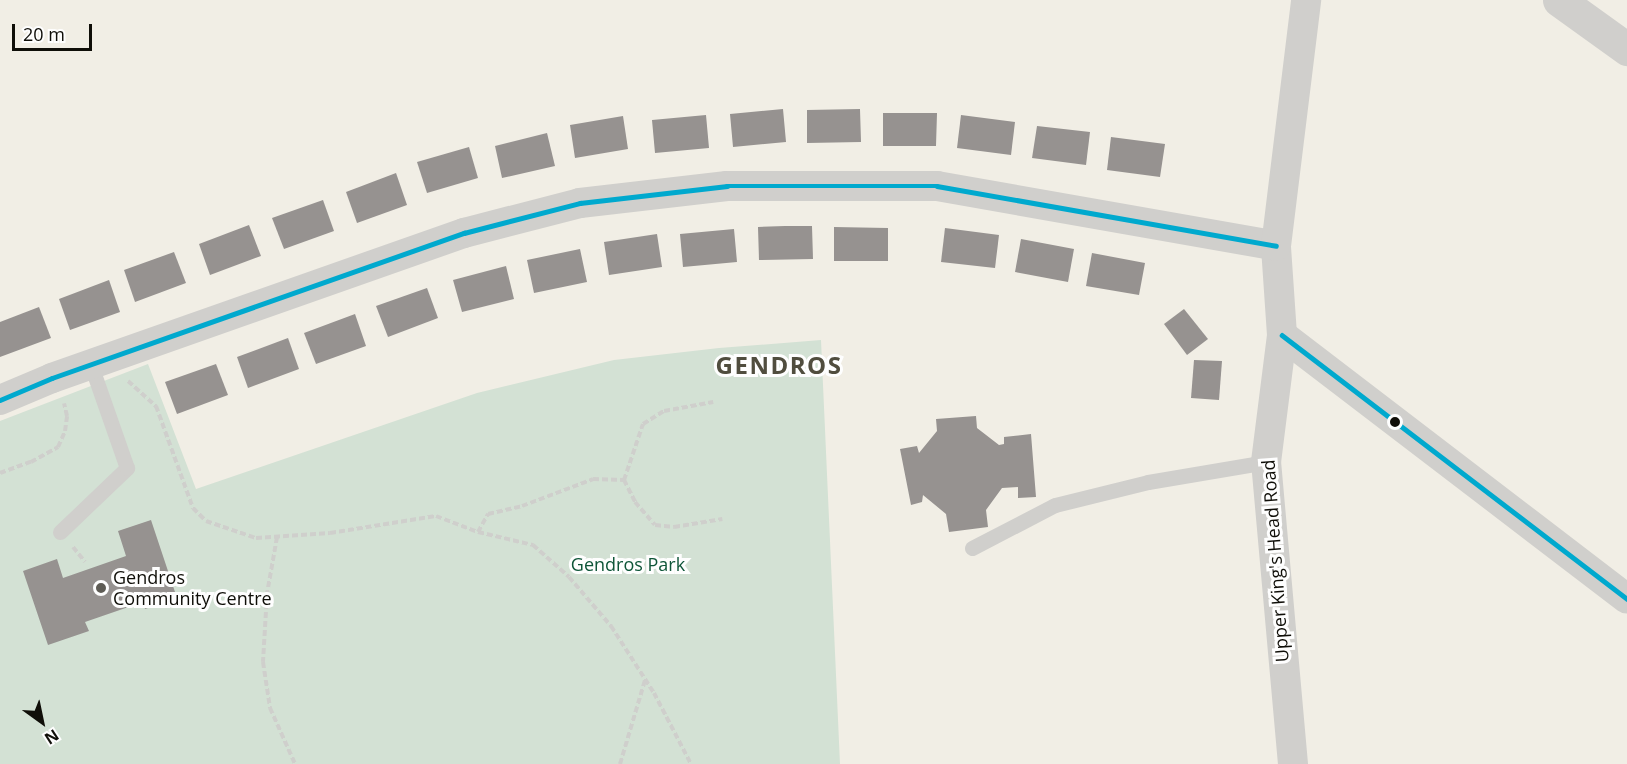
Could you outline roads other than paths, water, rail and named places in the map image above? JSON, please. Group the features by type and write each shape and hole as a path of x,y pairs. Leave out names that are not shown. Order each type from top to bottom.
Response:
{"street":[{"name":"Upper King's Head Road","path":"1293,764 1266,462 1282,335 1276,246 1306,0"},
{"path":"1559,0 1627,49"},
{"path":"0,400 52,378 464,233 580,203 727,186 937,186 1276,246"},
{"path":"1282,335 1627,599"}],"lane":[{"path":"60,532 127,468 103,361"},
{"path":"972,548 1055,505 1148,482 1266,462"}],"place":[{"name":"Gendros Community Centre","path":"101,588"}],"district":[{"name":"GENDROS","path":"779,365"}],"park label":[{"name":"Gendros Park","path":"628,564"}]}
